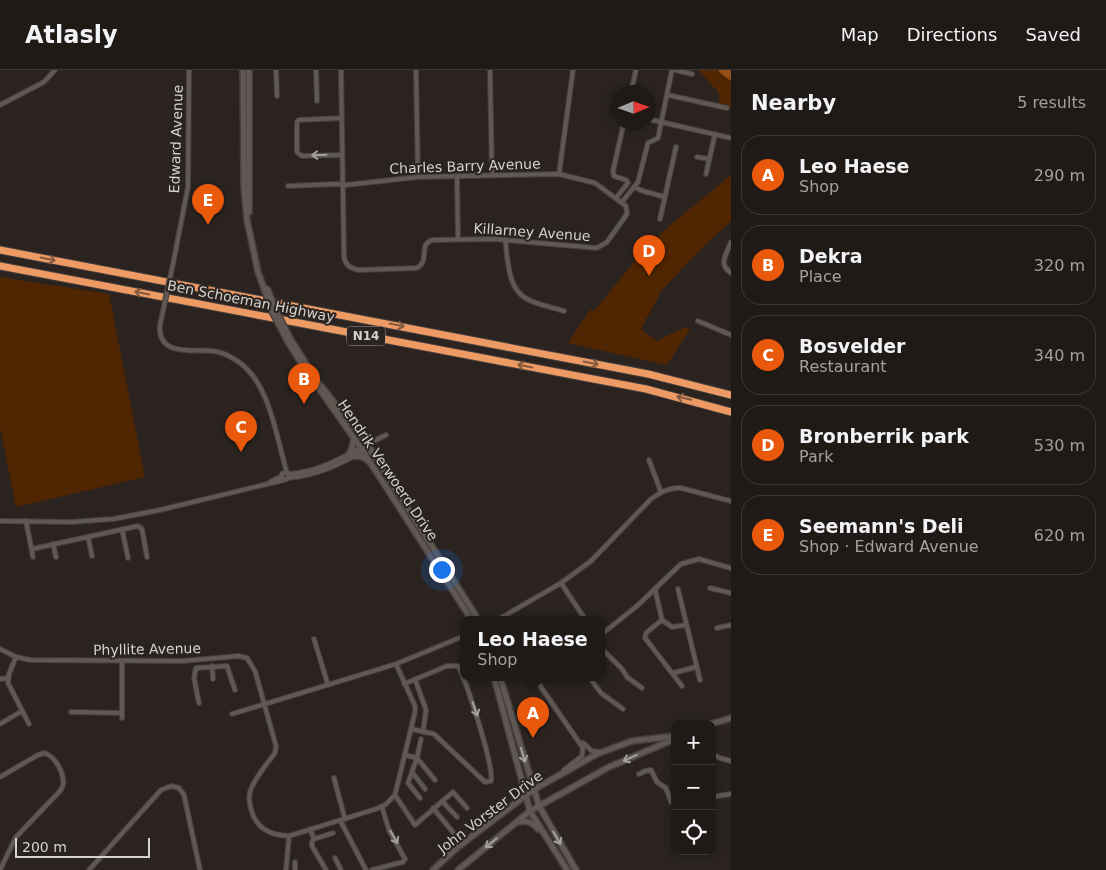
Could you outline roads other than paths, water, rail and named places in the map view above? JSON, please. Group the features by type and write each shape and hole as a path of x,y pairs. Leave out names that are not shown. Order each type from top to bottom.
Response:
{"highway":[{"name":"Ben Schoeman Highway","path":"0,250 610,366 731,395"},
{"name":"Ben Schoeman Highway","path":"0,266 646,389 731,412"}],"main road":[{"name":"Hendrik Verwoerd Drive","path":"244,70 244,187 247,220 272,311 318,381 368,445 476,616"},
{"name":"Hendrik Verwoerd Drive","path":"249,70 249,212 260,271"},
{"name":"Hendrik Verwoerd Drive","path":"290,341 298,358 372,464 469,616"},
{"path":"354,438 351,455 363,457 372,464"},
{"path":"495,681 530,811 567,870"},
{"path":"501,681 539,806 576,870"},
{"path":"716,724 731,719"},
{"name":"John Vorster Drive","path":"433,870 458,847 534,790 601,752 632,741 671,737"},
{"name":"John Vorster Drive","path":"458,870 530,811 609,768 671,739"},
{"path":"518,822 524,821 533,824 562,862"}],"street":[{"path":"0,105 44,82 55,70"},
{"name":"Edward Avenue","path":"189,70 188,187 160,325 162,337 170,347 183,351 212,351 234,358 252,372 268,406 278,438 285,476"},
{"path":"276,70 277,96"},
{"path":"316,70 317,101"},
{"path":"341,70 342,185"},
{"path":"416,70 418,176"},
{"path":"490,70 492,175"},
{"path":"559,174 573,70"},
{"path":"622,202 632,184 648,143 657,139 673,70 692,74"},
{"path":"628,73 635,72 634,85"},
{"path":"668,95 727,108"},
{"path":"342,118 299,120 297,152 302,156 342,154"},
{"path":"656,121 731,138"},
{"path":"616,177 613,173 613,167 617,162 618,144 622,139 623,130"},
{"path":"706,174 715,134"},
{"path":"612,143 618,144"},
{"path":"660,219 676,147"},
{"path":"697,157 709,159"},
{"path":"607,166 613,167"},
{"name":"Charles Barry Avenue","path":"288,186 342,185 418,176 559,174 594,183 622,202"},
{"path":"457,176 458,239"},
{"path":"609,179 613,176 643,191 665,197"},
{"path":"616,198 625,187 632,184"},
{"name":"Killarney Avenue","path":"342,185 344,257 350,268 359,270 417,268 423,263 424,247 428,241 505,239 597,248 607,242 627,214 627,207 622,202"},
{"path":"505,239 512,280 517,292 528,300 564,310"},
{"path":"731,242 723,262 726,269 731,273"},
{"path":"698,321 731,335"},
{"path":"0,521 71,522 113,519 160,510 270,482 285,476 309,475 327,469 386,435"},
{"path":"649,460 661,492"},
{"path":"504,616 562,583 591,561 651,499 661,492 681,488 731,502"},
{"path":"26,522 33,557"},
{"path":"32,549 140,526 147,558"},
{"path":"122,529 128,558"},
{"path":"88,537 92,556"},
{"path":"53,544 56,557"},
{"path":"605,633 637,606 678,566 698,559 731,568"},
{"path":"562,583 583,616"},
{"path":"710,588 731,593"},
{"path":"655,589 662,620 672,627 686,625"},
{"path":"678,589 700,680"},
{"path":"662,620 646,633 645,638 682,686"},
{"path":"717,628 731,625"},
{"path":"232,714 396,664 460,638"},
{"path":"314,639 328,685"},
{"name":"Phyllite Avenue","path":"0,649 16,657 30,660 198,660 239,656 247,658 253,665 266,704"},
{"path":"605,652 622,669 627,677 642,688"},
{"path":"16,657 8,678 8,685 29,724"},
{"path":"198,660 198,667 195,668 194,678 200,703"},
{"path":"122,661 122,718"},
{"path":"266,704 276,740 276,750 252,787 249,798 250,804 253,815 260,827 273,834 289,836 382,806 395,795 413,724 415,706 396,664"},
{"path":"212,666 213,679"},
{"path":"198,667 228,666 235,690"},
{"path":"404,684 447,666 458,666 460,671"},
{"path":"673,674 696,668"},
{"path":"0,679 8,678"},
{"path":"415,679 426,708 423,732"},
{"path":"411,729 434,734 485,781 491,782 491,771 477,714 464,681"},
{"path":"537,681 579,740 583,750 582,756 550,781"},
{"path":"592,681 601,693 622,709"},
{"path":"0,724 22,711"},
{"path":"71,712 122,713"},
{"path":"413,724 419,726 424,724"},
{"path":"420,798 408,783 417,758 421,739"},
{"path":"579,740 592,751 601,752"},
{"path":"0,776 38,755 45,754 53,758 64,782 60,791 16,837 0,870"},
{"path":"405,755 417,758 435,780"},
{"path":"716,756 731,761"},
{"path":"639,774 644,771 653,771 657,782 666,788 671,798"},
{"path":"412,772 425,789"},
{"path":"334,778 345,819"},
{"path":"89,870 160,790 171,786 181,790 184,795 200,870"},
{"path":"395,795 415,825 453,792 467,808"},
{"path":"716,796 731,794"},
{"path":"442,801 457,817"},
{"path":"372,870 403,862 405,859 389,830 382,806"},
{"path":"433,808 456,836"},
{"path":"340,820 366,870"},
{"path":"310,829 314,838 312,846 326,870"},
{"path":"314,838 333,833"},
{"path":"286,870 289,836"},
{"path":"334,858 341,870"},
{"path":"295,862 295,870"}],"waterway":[{"path":"723,70 731,76"}],"place":[{"name":"Seemann's Deli","path":"208,225"},
{"name":"Bronberrik park","path":"649,276"},
{"name":"Dekra","path":"304,404"},
{"name":"Bosvelder","path":"241,452"},
{"name":"Leo Haese","path":"533,738"}]}
